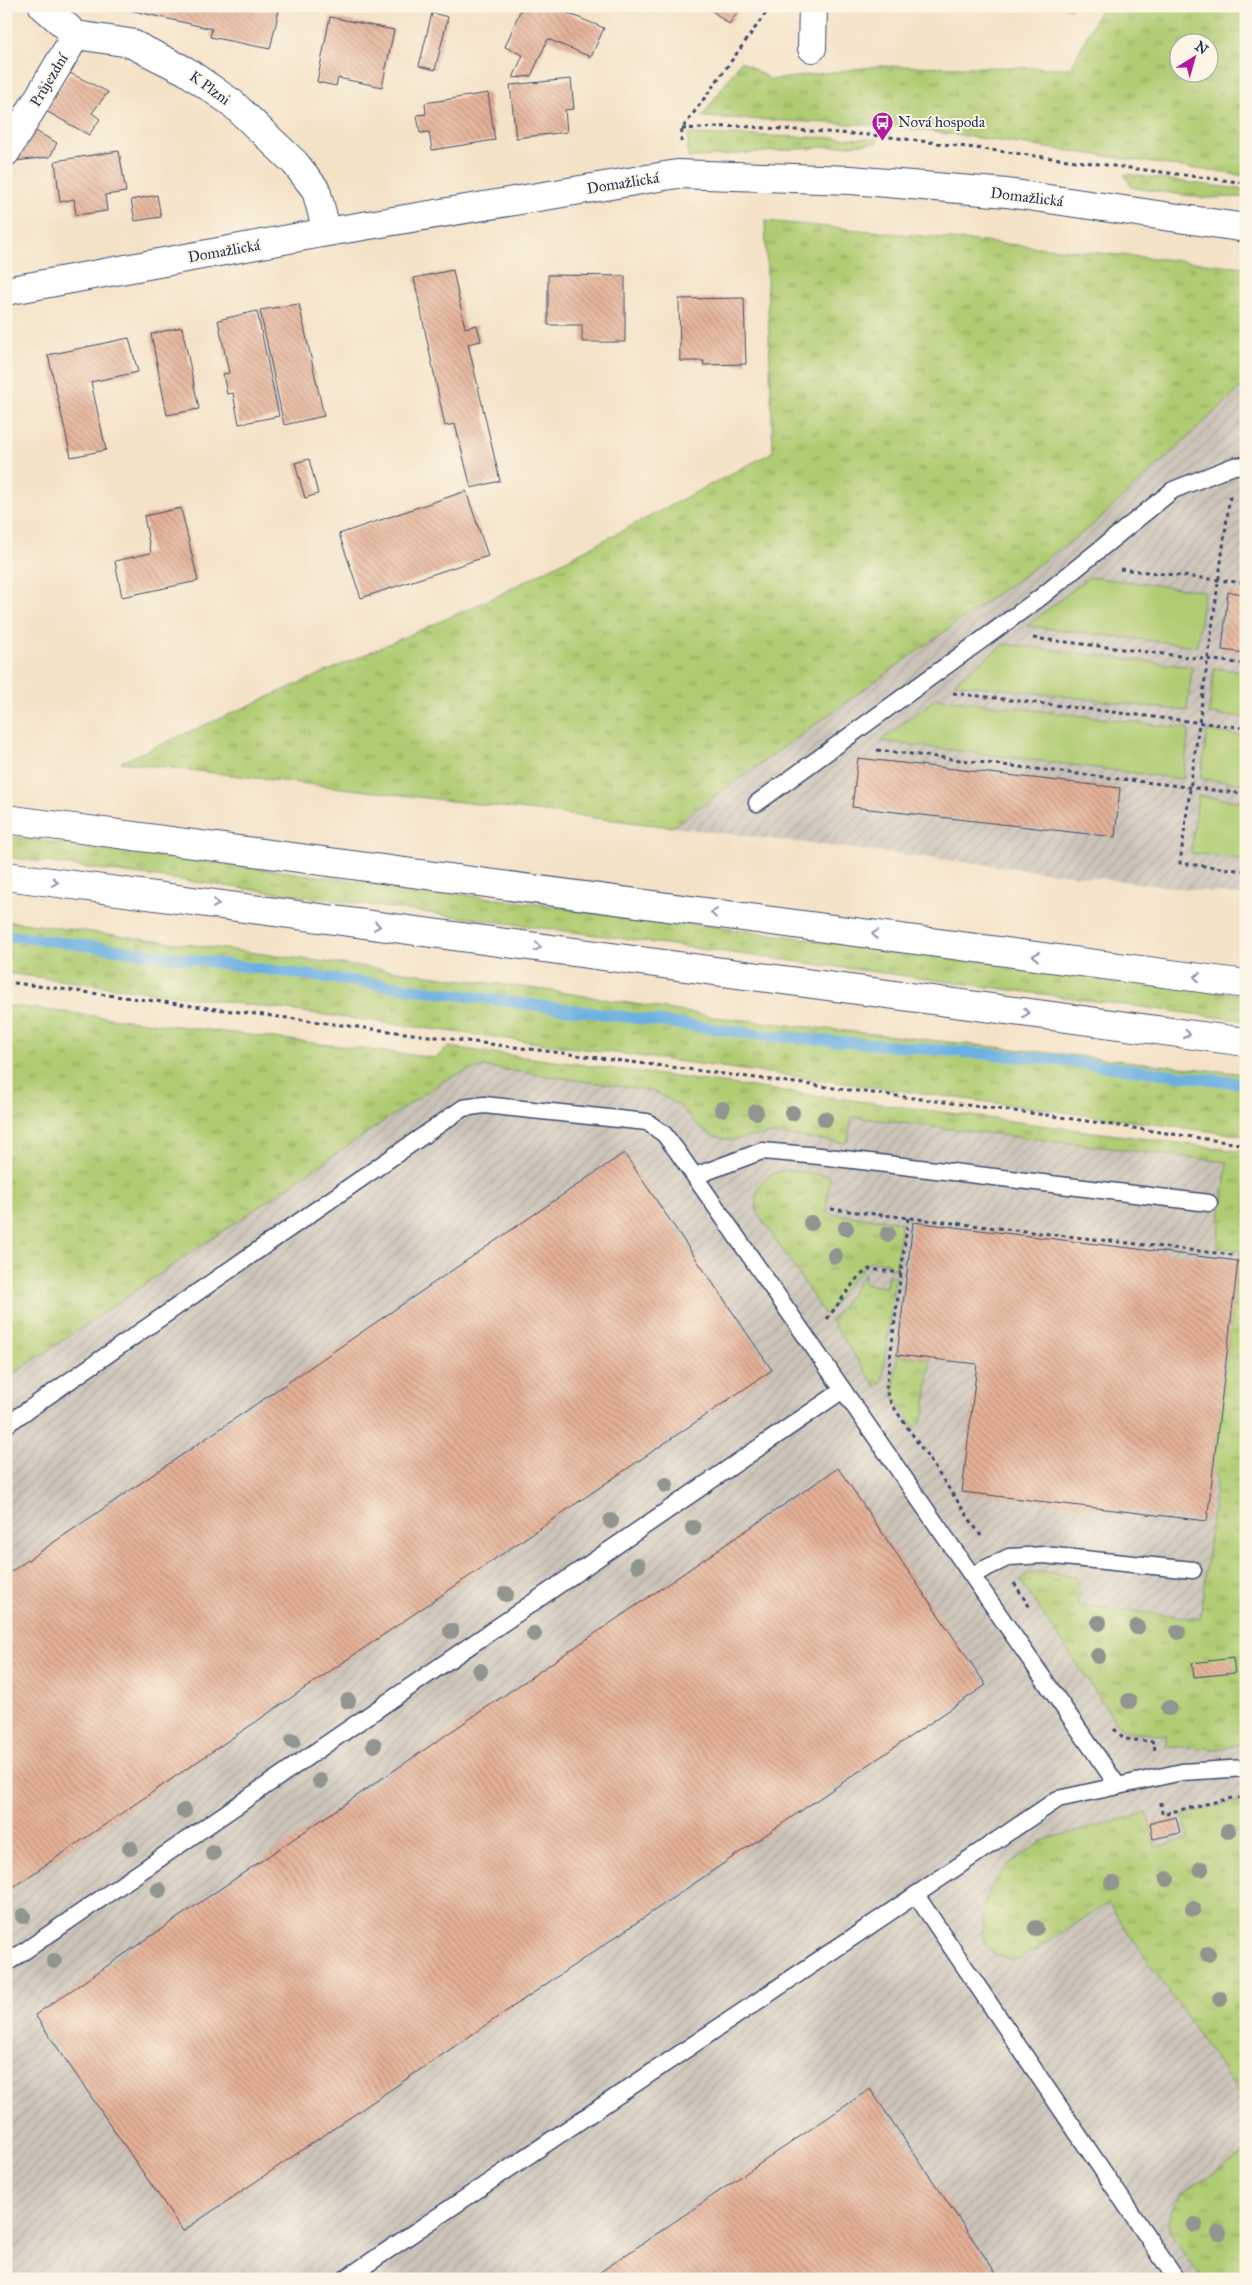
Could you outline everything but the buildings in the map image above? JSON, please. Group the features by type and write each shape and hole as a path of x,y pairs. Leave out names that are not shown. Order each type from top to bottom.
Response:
{"main road":[{"path":"812,48 813,6"},
{"path":"51,9 76,35"},
{"name":"Průjezdní","path":"6,152 76,35"},
{"name":"K Plzni","path":"76,35 130,43 186,71 232,103 295,163 316,190 327,232"},
{"name":"Domažlická","path":"6,291 327,232 677,174 851,180 1007,193 1246,228"},
{"path":"6,819 1246,984"},
{"path":"6,876 1246,1042"}],"lane":[{"path":"758,803 1081,565 1172,490 1240,466"},
{"path":"6,1425 463,1108 484,1105 646,1122 664,1134 695,1176 1118,1786"},
{"path":"695,1176 762,1152 820,1156 1209,1203"},
{"path":"10,1961 844,1390"},
{"path":"972,1575 1009,1557 1044,1555 1193,1570"},
{"path":"345,2279 1058,1799 1182,1772 1246,1768"},
{"path":"916,1895 1176,2279"}],"path":[{"path":"771,6 682,129 738,126 882,136 1246,183"},
{"path":"1240,466 1219,580 1180,863 1246,871"},
{"path":"1081,565 1246,583"},
{"path":"992,632 1246,664"},
{"path":"915,689 1246,728"},
{"path":"837,746 1246,794"},
{"path":"6,982 1053,1116 1246,1144"},
{"path":"831,1209 1233,1255"},
{"path":"810,1341 858,1277 869,1269 901,1274"}],"shaded area":[{"path":"1246,383 1246,896 672,827 1092,526"},
{"path":"6,1005 1246,1164 1246,2279 17,2279 6,2264"}],"green space":[{"path":"1102,6 1246,6 1246,176 893,126 702,117 741,61 771,80 879,66 1071,68"},
{"path":"688,134 878,139 876,143 688,158"},
{"path":"1124,174 1246,190 1246,197 1206,198 1135,188 1131,186"},
{"path":"765,221 1246,267 1246,383 1092,526 672,827 121,762 493,598 773,452"},
{"path":"1089,577 1204,591 1197,646 1027,626"},
{"path":"1004,644 1192,667 1187,711 954,683"},
{"path":"1214,668 1246,672 1246,718 1209,714"},
{"path":"936,698 1189,729 1183,779 880,741"},
{"path":"1207,731 1246,736 1246,784 1201,779"},
{"path":"1198,796 1246,802 1246,860 1191,853"},
{"path":"6,836 1246,995 1246,1021 6,857"},
{"path":"6,921 560,992 716,1017 1246,1074 1246,1136 6,973"},
{"path":"6,1005 436,1058 447,1047 1246,1152 1246,1743 1218,1749 1166,1746 1166,1735 1126,1731 1118,1725 1020,1580 1031,1573 1038,1572 1075,1577 1079,1583 1077,1605 1200,1619 1217,1476 1212,1475 1238,1261 1240,1260 1241,1251 1217,1247 1227,1162 852,1117 848,1141 844,1143 775,1134 730,1140 713,1136 701,1129 680,1106 653,1091 485,1067 461,1073 443,1081 6,1379"},
{"path":"787,1170 830,1176 826,1213 901,1222 896,1269 889,1268 889,1263 870,1261 844,1289 826,1316 757,1212 756,1195 761,1183 771,1175"},
{"path":"865,1274 864,1284 886,1287 888,1275 895,1276 882,1382 876,1387 831,1321"},
{"path":"897,1355 930,1359 925,1414 915,1428 893,1396"},
{"path":"1231,1802 1246,1802 1246,2104 1108,1903 1021,1959 1010,1960 996,1955 985,1945 982,1935 984,1906 989,1891 997,1877 1008,1865 1046,1839 1147,1813 1156,1847 1189,1839 1183,1815"},
{"path":"1246,2151 1246,2279 1202,2279 1173,2237 1169,2224 1170,2212 1182,2194"}],"waterway":[{"path":"6,935 761,1035 1057,1060 1246,1084"}],"place":[{"name":"Nová hospoda","path":"882,141"}]}
